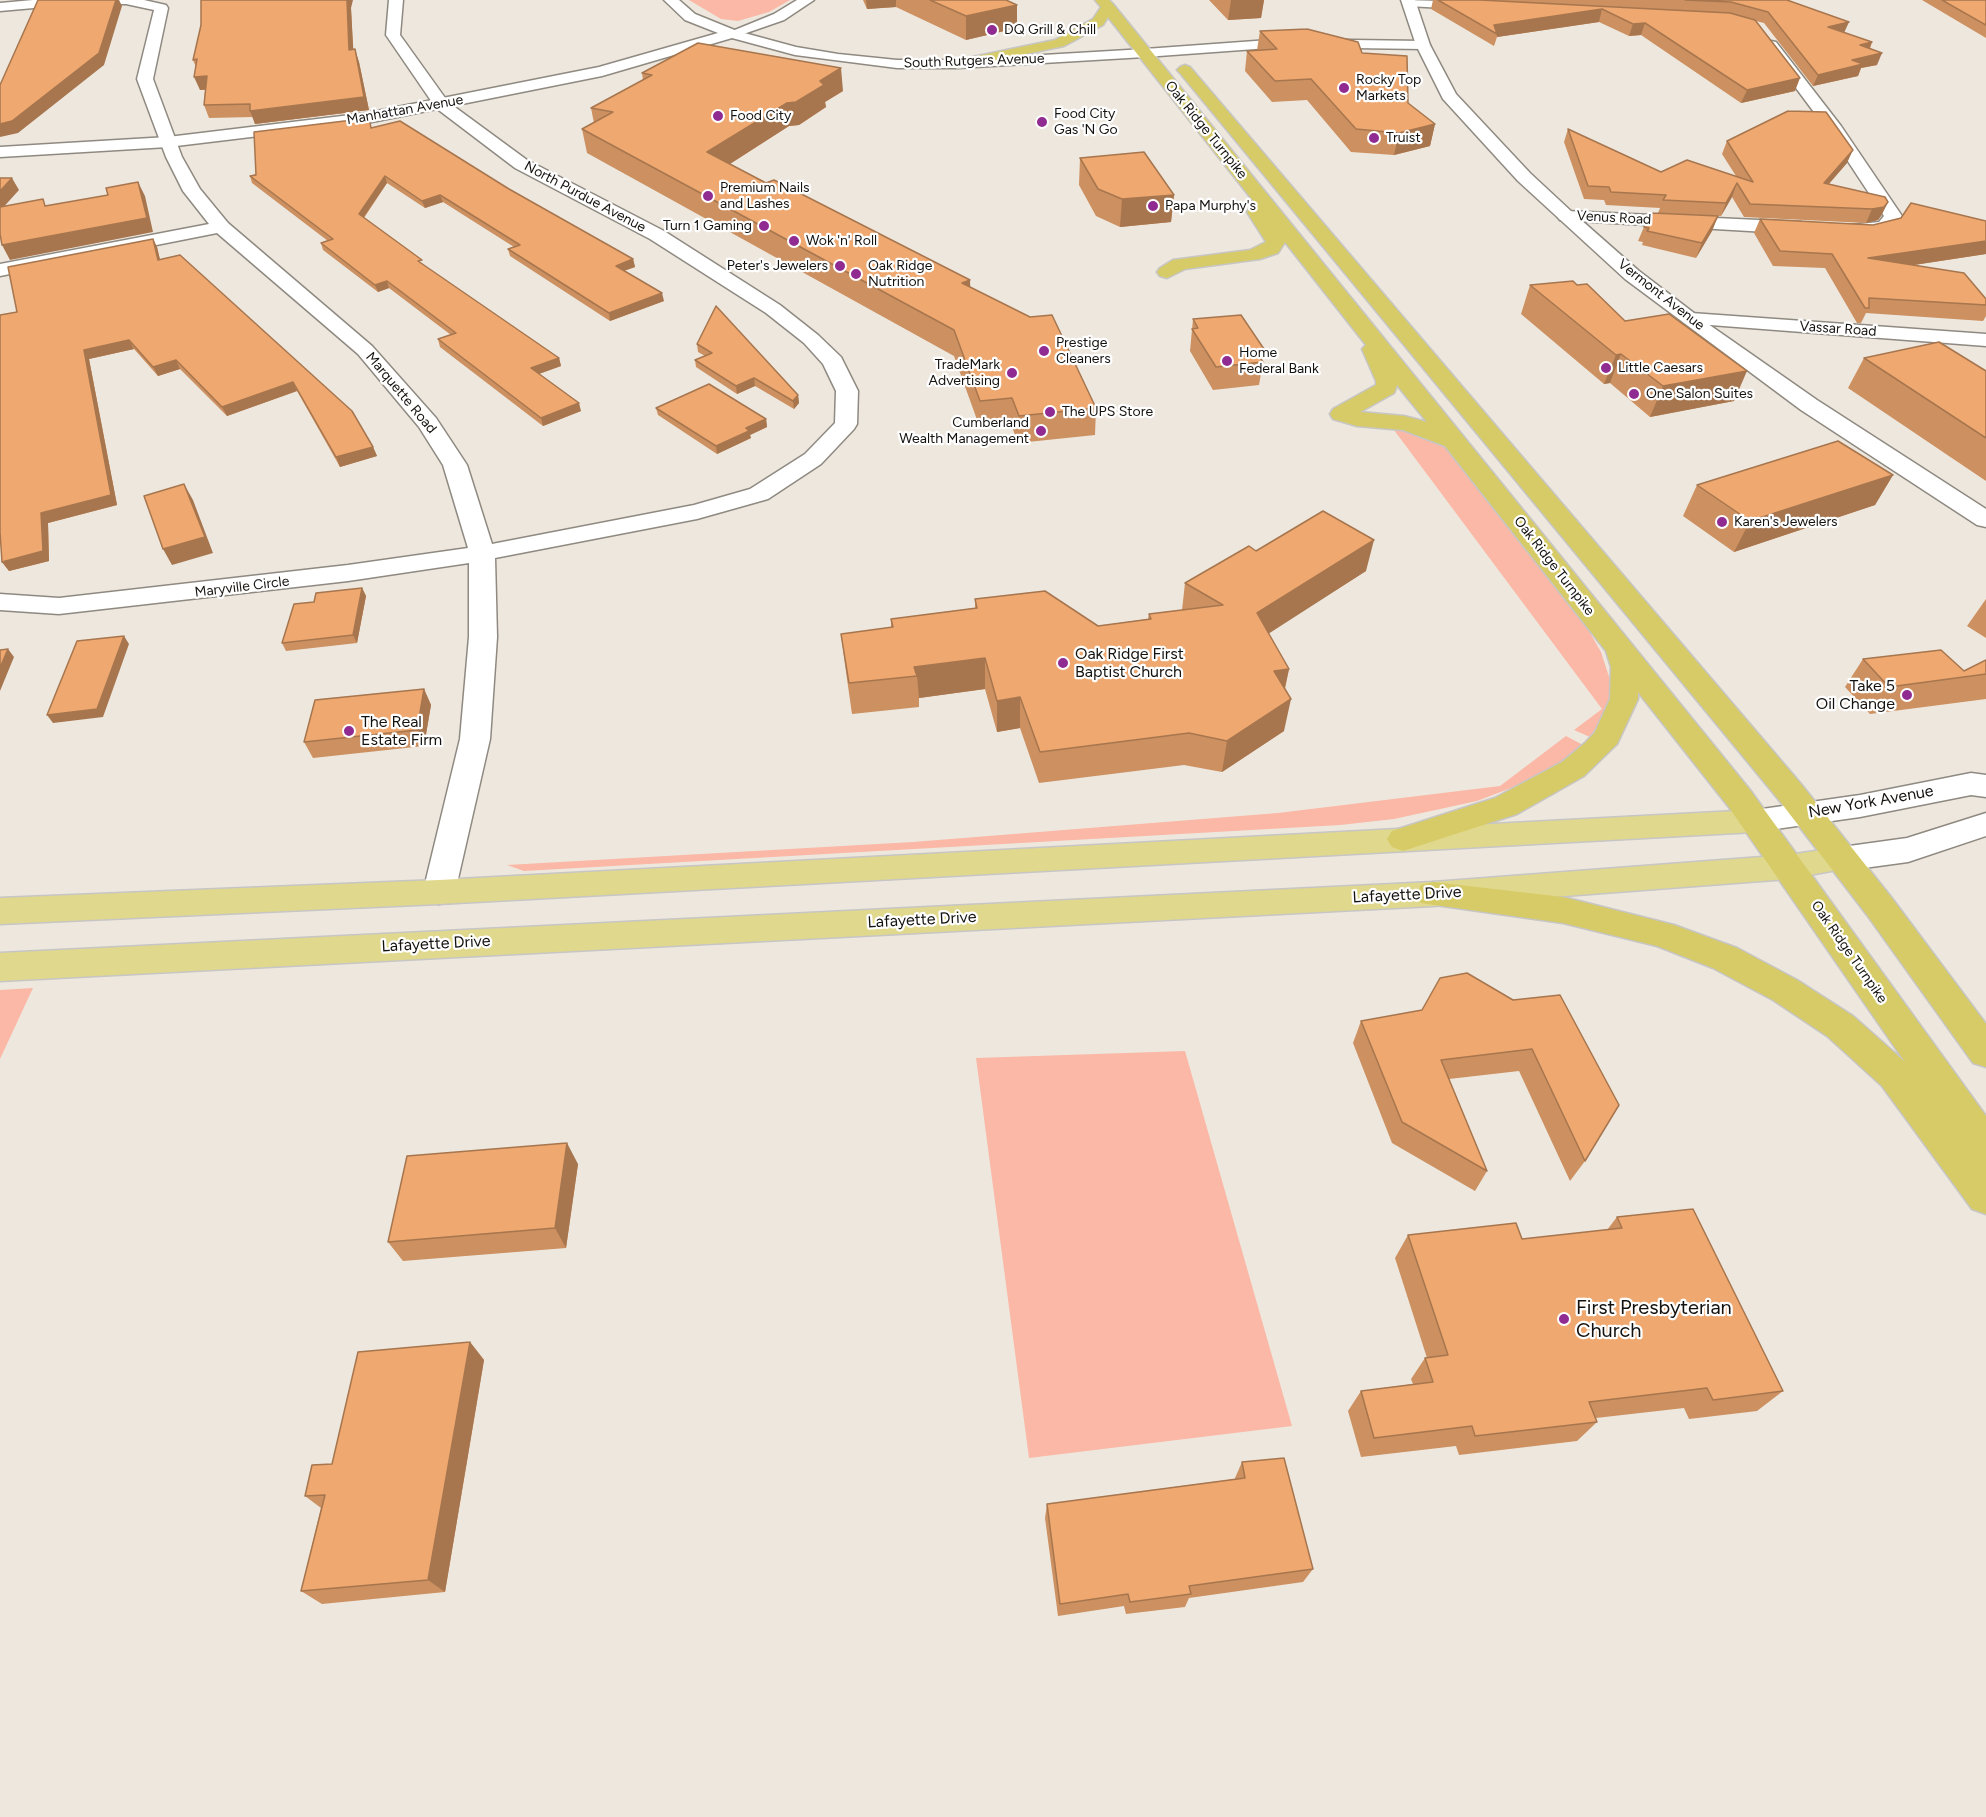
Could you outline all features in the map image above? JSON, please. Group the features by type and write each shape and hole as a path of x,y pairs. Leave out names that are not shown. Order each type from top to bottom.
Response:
{"highway":[{"name":"Oak Ridge Turnpike","path":"1112,2 1807,814 1986,1052"},
{"path":"958,64 1059,43 1098,22 1112,2"},
{"name":"Oak Ridge Turnpike","path":"1157,52 1224,153 1619,647 1755,821 1986,1147"},
{"path":"1167,272 1180,264 1264,252 1271,249 1275,243 1273,234 1233,182 1224,153"},
{"path":"1371,336 1375,356 1387,381 1386,388 1379,395 1341,414 1357,419 1413,425 1456,442"},
{"path":"1403,839 1506,806 1573,769 1595,750 1607,737 1624,699 1625,667 1619,647"},
{"path":"1433,894 1563,910 1662,934 1725,958 1785,990 1840,1026 1895,1075 1986,1196"}],"main road":[{"path":"0,911 439,892 1755,821"},
{"name":"Lafayette Drive","path":"0,967 1433,894 1788,867 1842,859"},
{"path":"432,945 439,892"}],"street":[{"path":"0,7 79,0"},
{"name":"Marquette Road","path":"110,0 126,0 161,8 145,79 168,142 189,186 221,227 365,350 428,423 455,465 482,552 483,638 475,739 439,892"},
{"name":"North Purdue Avenue","path":"396,0 393,35 442,105 521,164 657,235 758,298 811,339 833,362 847,392 846,424 813,459 759,494 697,512 482,552"},
{"name":"South Rutgers Avenue","path":"671,0 690,17 732,34 795,51 897,64 958,64 1284,43 1423,45"},
{"name":"Manhattan Avenue","path":"0,152 168,142 367,118 442,105 602,71 732,34 779,17 807,0"},
{"path":"1408,1 1493,7"},
{"name":"Vermont Avenue","path":"1408,1 1423,45 1449,96 1524,177 1566,216 1632,275 1690,319 1809,405 1986,520"},
{"name":"Venus Road","path":"1566,216 1826,230 1866,231 1886,226 1893,216 1834,129 1757,27"},
{"path":"0,270 221,227"},
{"name":"Vassar Road","path":"1690,319 1986,340"},
{"name":"Maryville Circle","path":"0,603 58,606 186,593 482,552"},
{"name":"New York Avenue","path":"1755,821 1807,814 1971,784 1986,786"},
{"path":"1842,859 1908,850 1986,824"}],"shaded area":[{"path":"689,0 790,0 769,12 738,21 721,19"},
{"path":"1391,426 1442,444 1448,449 1589,631 1601,652 1611,683 1608,709 1590,737 1574,730 1602,709"},
{"path":"1566,736 1583,745 1556,767 1532,780 1477,801 1394,819 1340,825 524,871 507,865 913,842 1278,813 1500,786"},
{"path":"33,988 0,1059 0,990"},
{"path":"1185,1051 1292,1426 1029,1458 976,1058"}],"building":[{"path":"38,0 116,0 99,53 12,121 0,124 0,85"},
{"path":"201,0 347,0 349,50 355,49 364,97 250,111 250,104 204,105 207,76 194,77 197,59 193,60 201,25"},
{"path":"930,0 1006,0 1017,5 966,16"},
{"path":"1438,0 1480,0 1730,13 1755,20 1800,78 1747,90 1645,23 1633,24 1602,9 1494,25 1497,34"},
{"path":"1685,0 1787,0 1849,22 1828,27 1872,42 1860,45 1882,53 1852,60 1863,64 1818,75 1768,12 1731,2"},
{"path":"1942,0 1986,0 1986,25"},
{"path":"1307,29 1358,42 1362,53 1407,56 1408,103 1435,124 1399,133 1356,129 1311,79 1275,81 1247,51 1277,49 1260,31"},
{"path":"698,43 841,68 820,81 824,85 796,102 787,103 707,152 766,183 774,180 970,280 962,283 1030,317 1052,315 1096,408 1019,416 1012,398 980,401 954,330 582,129 613,112 591,108 652,75 642,73"},
{"path":"1788,111 1826,112 1853,150 1824,183 1885,197 1888,202 1884,207 1872,209 1750,204 1737,183 1726,203 1663,200 1666,195 1611,192 1609,187 1588,186 1568,129 1661,172 1687,160 1753,182 1727,141"},
{"path":"369,118 371,128 400,121 509,189 633,259 616,266 662,293 609,313 508,249 520,245 440,195 422,201 385,176 359,214 422,260 418,261 559,358 531,368 579,403 541,418 438,339 456,333 387,281 375,285 321,243 333,239 250,176 256,175 254,132"},
{"path":"1144,152 1174,195 1122,199 1098,189 1080,158"},
{"path":"0,178 12,178 0,191"},
{"path":"138,182 147,218 2,245 0,207 43,199 45,206 108,195 106,188"},
{"path":"1911,203 1986,221 1986,241 1868,258 1964,273 1986,299 1986,305 1869,298 1869,308 1865,308 1832,254 1780,251 1760,219 1873,225 1901,218"},
{"path":"1653,213 1718,216 1702,243 1647,231 1649,228 1644,227"},
{"path":"153,239 158,260 180,255 352,411 373,447 336,457 293,382 222,407 176,360 153,367 129,340 84,350 111,495 41,513 43,551 2,562 0,315 17,312 8,267"},
{"path":"1573,281 1577,285 1587,284 1625,321 1669,314 1747,371 1663,386 1621,354 1616,355 1530,285"},
{"path":"716,306 798,395 793,401 754,378 736,386 695,360 712,353 697,344"},
{"path":"1241,315 1264,349 1254,350 1263,362 1216,367 1192,329 1198,328 1193,319"},
{"path":"1939,342 1986,371 1986,438 1864,358"},
{"path":"709,384 766,419 746,428 749,431 716,446 656,408"},
{"path":"1838,441 1893,475 1750,521 1697,485"},
{"path":"184,484 205,537 163,549 144,496"},
{"name":"Oak Ridge First Baptist Church","path":"1323,511 1374,540 1257,613 1289,669 1274,671 1291,699 1227,741 1189,733 1040,752 1020,697 997,701 985,658 914,667 917,676 849,683 841,634 893,627 891,619 977,608 975,599 1045,591 1098,626 1151,619 1149,614 1223,605 1185,583 1249,546 1256,551"},
{"path":"362,588 353,635 282,643 294,604 314,602 316,593"},
{"path":"124,636 97,709 47,715 77,641"},
{"path":"8,649 0,668 0,650"},
{"path":"1941,650 1964,671 1986,660 1986,674 1889,687 1863,659"},
{"path":"424,689 417,730 304,742 315,700"},
{"path":"1467,973 1513,1000 1560,995 1619,1105 1585,1161 1532,1049 1441,1060 1487,1171 1402,1122 1361,1021 1422,1010 1440,978"},
{"path":"567,1143 555,1228 388,1242 407,1156"},
{"name":"First Presbyterian Church","path":"1693,1209 1783,1391 1713,1400 1707,1388 1589,1402 1597,1422 1475,1436 1472,1426 1374,1438 1361,1391 1433,1382 1425,1358 1448,1355 1408,1235 1516,1223 1522,1239 1622,1228 1617,1217"},
{"path":"470,1342 428,1580 301,1591 325,1495 305,1496 312,1465 332,1464 358,1352"},
{"path":"1284,1458 1313,1569 1189,1586 1191,1594 1130,1602 1128,1594 1060,1604 1047,1504 1245,1478 1242,1462"}],"place":[{"name":"DQ Grill & Chill","path":"992,30"},
{"name":"Rocky Top Markets","path":"1344,88"},
{"name":"Food City","path":"718,116"},
{"name":"Food City Gas 'N Go","path":"1042,122"},
{"name":"Truist","path":"1374,138"},
{"name":"Premium Nails and Lashes","path":"708,196"},
{"name":"Papa Murphy's","path":"1153,206"},
{"name":"Turn 1 Gaming","path":"764,226"},
{"name":"Wok 'n' Roll","path":"794,241"},
{"name":"Peter's Jewelers","path":"840,266"},
{"name":"Oak Ridge Nutrition","path":"856,274"},
{"name":"Prestige Cleaners","path":"1044,351"},
{"name":"Home Federal Bank","path":"1227,361"},
{"name":"Little Caesars","path":"1606,368"},
{"name":"TradeMark Advertising","path":"1012,373"},
{"name":"One Salon Suites","path":"1634,394"},
{"name":"The UPS Store","path":"1050,412"},
{"name":"Cumberland Wealth Management","path":"1041,431"},
{"name":"Karen's Jewelers","path":"1722,522"},
{"name":"Oak Ridge First Baptist Church","path":"1063,663"},
{"name":"Take 5 Oil Change","path":"1907,695"},
{"name":"The Real Estate Firm","path":"349,731"},
{"name":"First Presbyterian Church","path":"1564,1319"}]}
